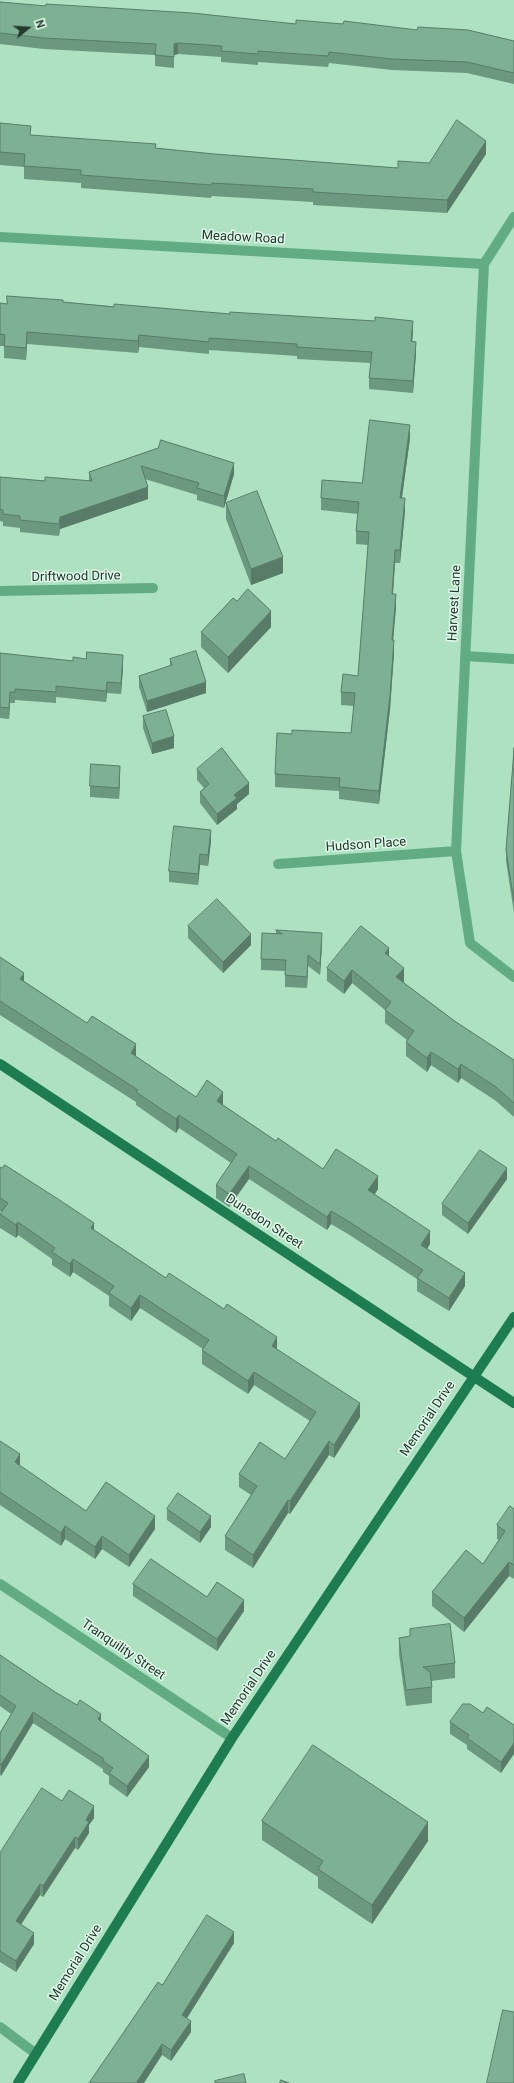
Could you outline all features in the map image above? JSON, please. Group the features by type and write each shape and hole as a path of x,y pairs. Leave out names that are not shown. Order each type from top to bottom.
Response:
{"main road":[{"name":"Dunsdon Street","path":"0,1064 514,1403"},
{"name":"Memorial Drive","path":"18,2083 35,2053 232,1738 473,1375 514,1317"}],"street":[{"name":"Harvest Lane","path":"514,217 484,264 456,851 470,943 514,977"},
{"name":"Meadow Road","path":"0,237 484,264"},
{"name":"Driftwood Drive","path":"0,591 153,588"},
{"path":"465,656 514,659"},
{"name":"Hudson Place","path":"278,864 456,851"},
{"name":"Tranquility Street","path":"0,1584 232,1738"},
{"path":"0,2027 35,2053"}],"building":[{"path":"0,2 46,6 46,4 192,13 296,24 296,20 343,24 344,21 417,30 418,27 468,30 514,41 514,73 467,62 392,59 329,52 328,56 258,51 258,54 221,51 222,46 178,43 174,44 174,57 155,55 156,44 44,38 0,33"},
{"path":"457,120 486,141 447,200 313,192 313,189 212,183 211,185 81,175 81,170 24,166 25,154 0,152 0,123 31,126 30,135 156,144 155,148 214,154 398,168 398,161 429,163"},
{"path":"7,296 63,300 63,302 114,307 114,304 230,314 230,312 375,321 375,317 413,321 411,341 416,342 413,381 369,378 372,352 297,347 297,344 209,338 209,342 139,335 138,341 27,332 26,348 4,346 5,335 0,334 0,303 7,304"},
{"path":"370,420 410,425 400,498 405,498 400,550 395,550 392,594 396,594 392,640 394,640 390,696 379,791 339,787 340,778 275,774 277,733 292,734 292,730 351,733 355,693 341,692 343,674 358,676 369,532 356,531 359,502 321,498 322,480 362,483"},
{"path":"161,440 234,463 224,496 197,488 199,483 141,466 148,487 60,517 59,524 20,520 20,516 3,514 3,510 0,509 0,477 45,481 45,477 92,481 89,472 158,448"},
{"path":"257,491 283,557 251,569 226,503"},
{"path":"248,589 271,611 228,657 201,632 233,598 237,601"},
{"path":"196,651 206,682 147,701 139,676 172,665 170,659"},
{"path":"87,652 123,655 121,683 107,682 106,691 56,686 56,692 15,689 15,692 10,692 9,708 0,707 0,653 73,661 73,657 86,659"},
{"path":"166,710 174,736 152,743 143,716"},
{"path":"222,748 249,783 234,795 237,798 217,814 200,792 209,784 197,769"},
{"path":"514,748 514,902 506,850"},
{"path":"91,764 120,766 119,788 90,786"},
{"path":"174,826 211,830 208,855 200,854 198,874 169,871"},
{"path":"217,899 251,934 223,962 188,926"},
{"path":"361,926 389,948 385,953 404,968 396,977 456,1022 514,1060 514,1103 496,1087 461,1064 458,1069 431,1052 427,1058 406,1042 414,1031 385,1010 391,1002 352,970 344,981 327,968"},
{"path":"276,930 322,933 320,964 308,955 307,977 285,975 286,960 261,959 262,933 282,934"},
{"path":"0,957 24,973 20,979 87,1023 92,1016 136,1044 131,1053 196,1097 207,1080 223,1092 217,1101 276,1141 278,1138 323,1169 336,1149 378,1176 368,1190 430,1231 421,1245 465,1273 449,1298 417,1278 423,1270 331,1211 327,1217 249,1166 229,1194 216,1185 237,1154 179,1115 176,1119 136,1092 138,1090 0,1001"},
{"path":"480,1150 507,1168 468,1223 442,1204"},
{"path":"5,1165 94,1223 91,1228 166,1278 169,1273 224,1309 227,1304 277,1337 272,1346 360,1403 334,1445 329,1441 290,1501 288,1500 253,1555 225,1536 257,1486 239,1474 260,1442 285,1459 316,1412 254,1372 248,1381 202,1350 209,1340 140,1295 131,1308 109,1293 114,1286 73,1259 70,1264 52,1252 55,1248 18,1222 16,1225 0,1214 8,1203 0,1198 0,1167 2,1168"},
{"path":"0,1441 20,1454 15,1462 86,1511 106,1482 155,1516 129,1555 102,1536 95,1547 65,1526 61,1533 0,1492"},
{"path":"178,1493 211,1516 200,1532 167,1509"},
{"path":"510,1506 514,1509 514,1565 509,1562 464,1618 432,1592 466,1550 483,1564 505,1531 497,1525"},
{"path":"151,1559 207,1597 217,1582 244,1600 217,1639 133,1584"},
{"path":"450,1624 455,1663 423,1667 430,1672 432,1687 406,1690 399,1638 410,1636 410,1629"},
{"path":"0,1655 77,1705 80,1700 101,1714 98,1719 149,1756 127,1786 109,1773 113,1768 103,1761 104,1759 33,1712 1,1765 0,1764 0,1733 16,1706 0,1695"},
{"path":"463,1704 470,1704 483,1713 487,1707 514,1725 514,1743 501,1762 467,1738 469,1735 450,1722"},
{"path":"313,1745 428,1822 372,1905 318,1869 323,1861 262,1821"},
{"path":"42,1788 62,1801 69,1790 94,1806 86,1820 89,1822 78,1839 75,1837 43,1886 40,1884 16,1921 34,1933 16,1961 0,1951 0,1853"},
{"path":"207,1915 234,1932 182,2015 191,2021 171,2050 162,2044 136,2083 89,2083 158,1982 162,1985"},
{"path":"503,2010 514,2012 514,2083 487,2083"},
{"path":"244,2074 246,2083 215,2083 215,2081"},
{"path":"281,2080 289,2083 280,2083"}]}
